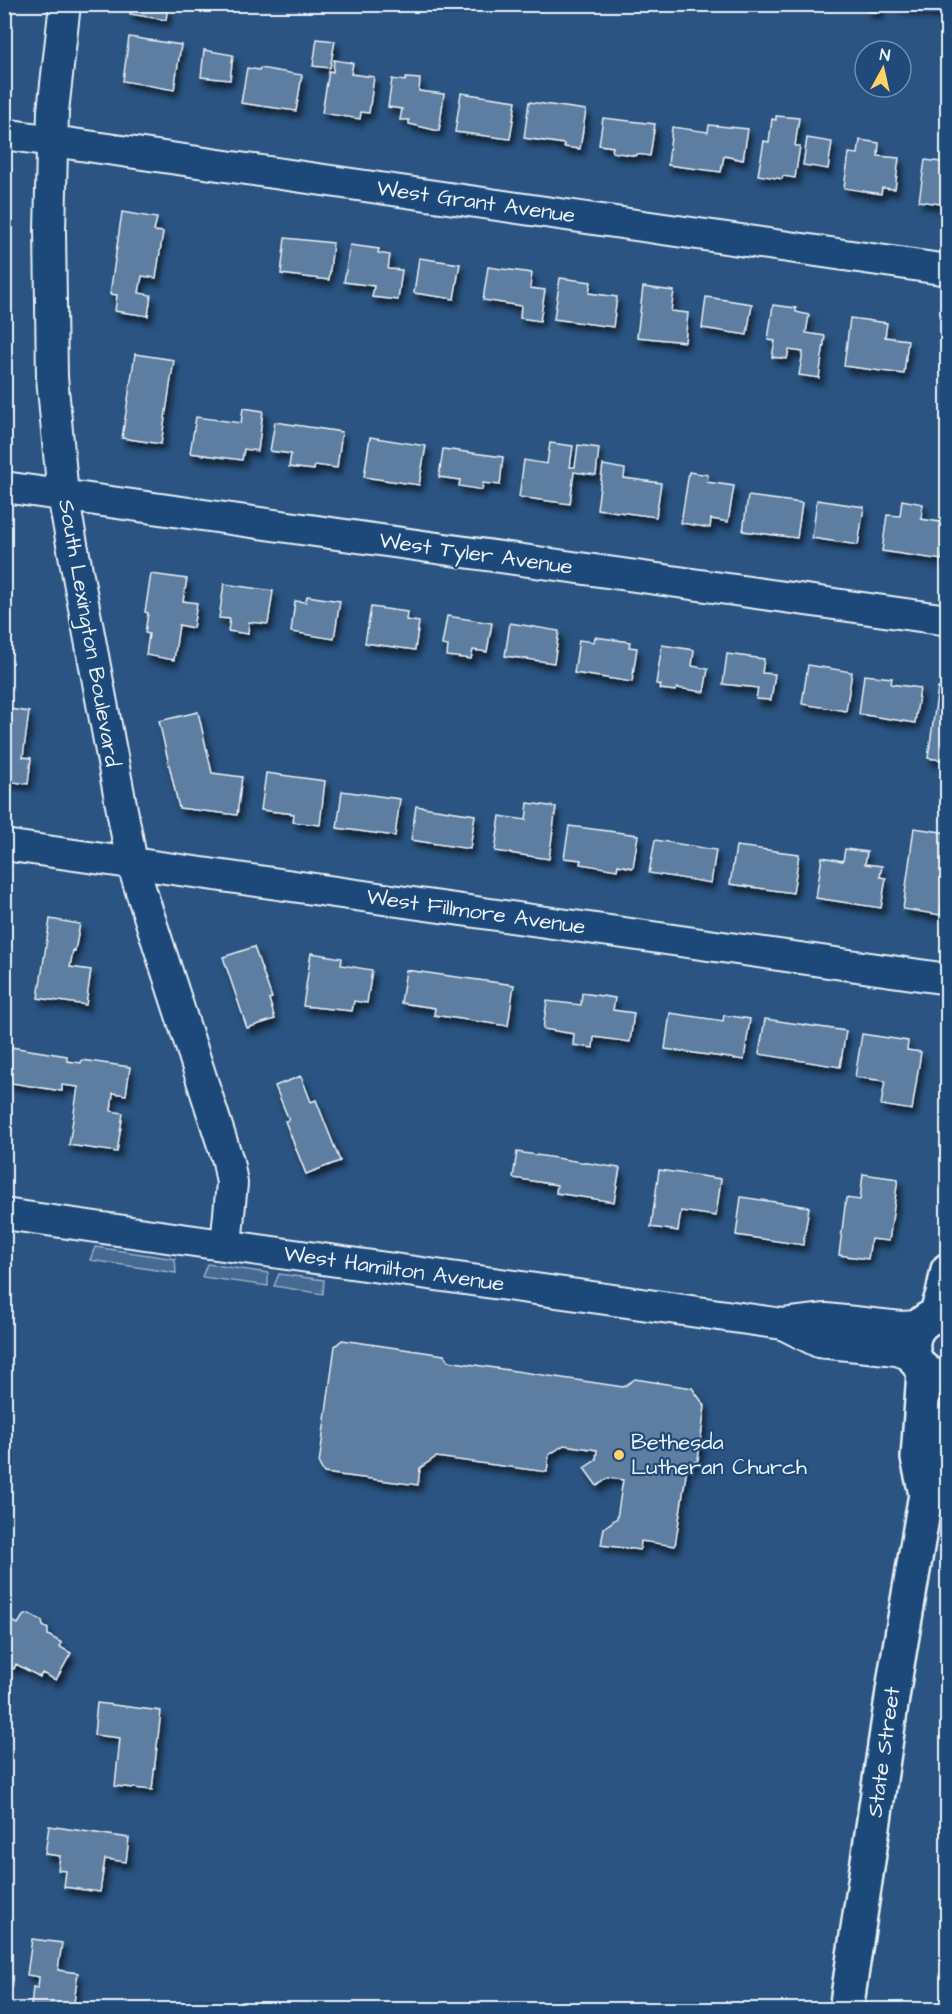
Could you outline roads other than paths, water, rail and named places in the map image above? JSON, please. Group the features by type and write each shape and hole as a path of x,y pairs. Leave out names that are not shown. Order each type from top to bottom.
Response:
{"main road":[{"name":"State Street","path":"926,1494 918,1458 931,1344 948,1270"},
{"name":"State Street","path":"846,2010 896,1671 926,1494 944,1460 948,1423"}],"street":[{"name":"South Lexington Boulevard","path":"65,4 53,111 50,230 52,377 63,496 132,863 228,1161 232,1183 226,1245"},
{"name":"West Grant Avenue","path":"4,134 948,270"},
{"name":"West Tyler Avenue","path":"4,487 948,620"},
{"name":"West Fillmore Avenue","path":"4,845 948,979"},
{"name":"West Hamilton Avenue","path":"4,1214 783,1324 826,1319 900,1327 931,1344"}],"place":[{"name":"Bethesda Lutheran Church","path":"619,1455"}]}
